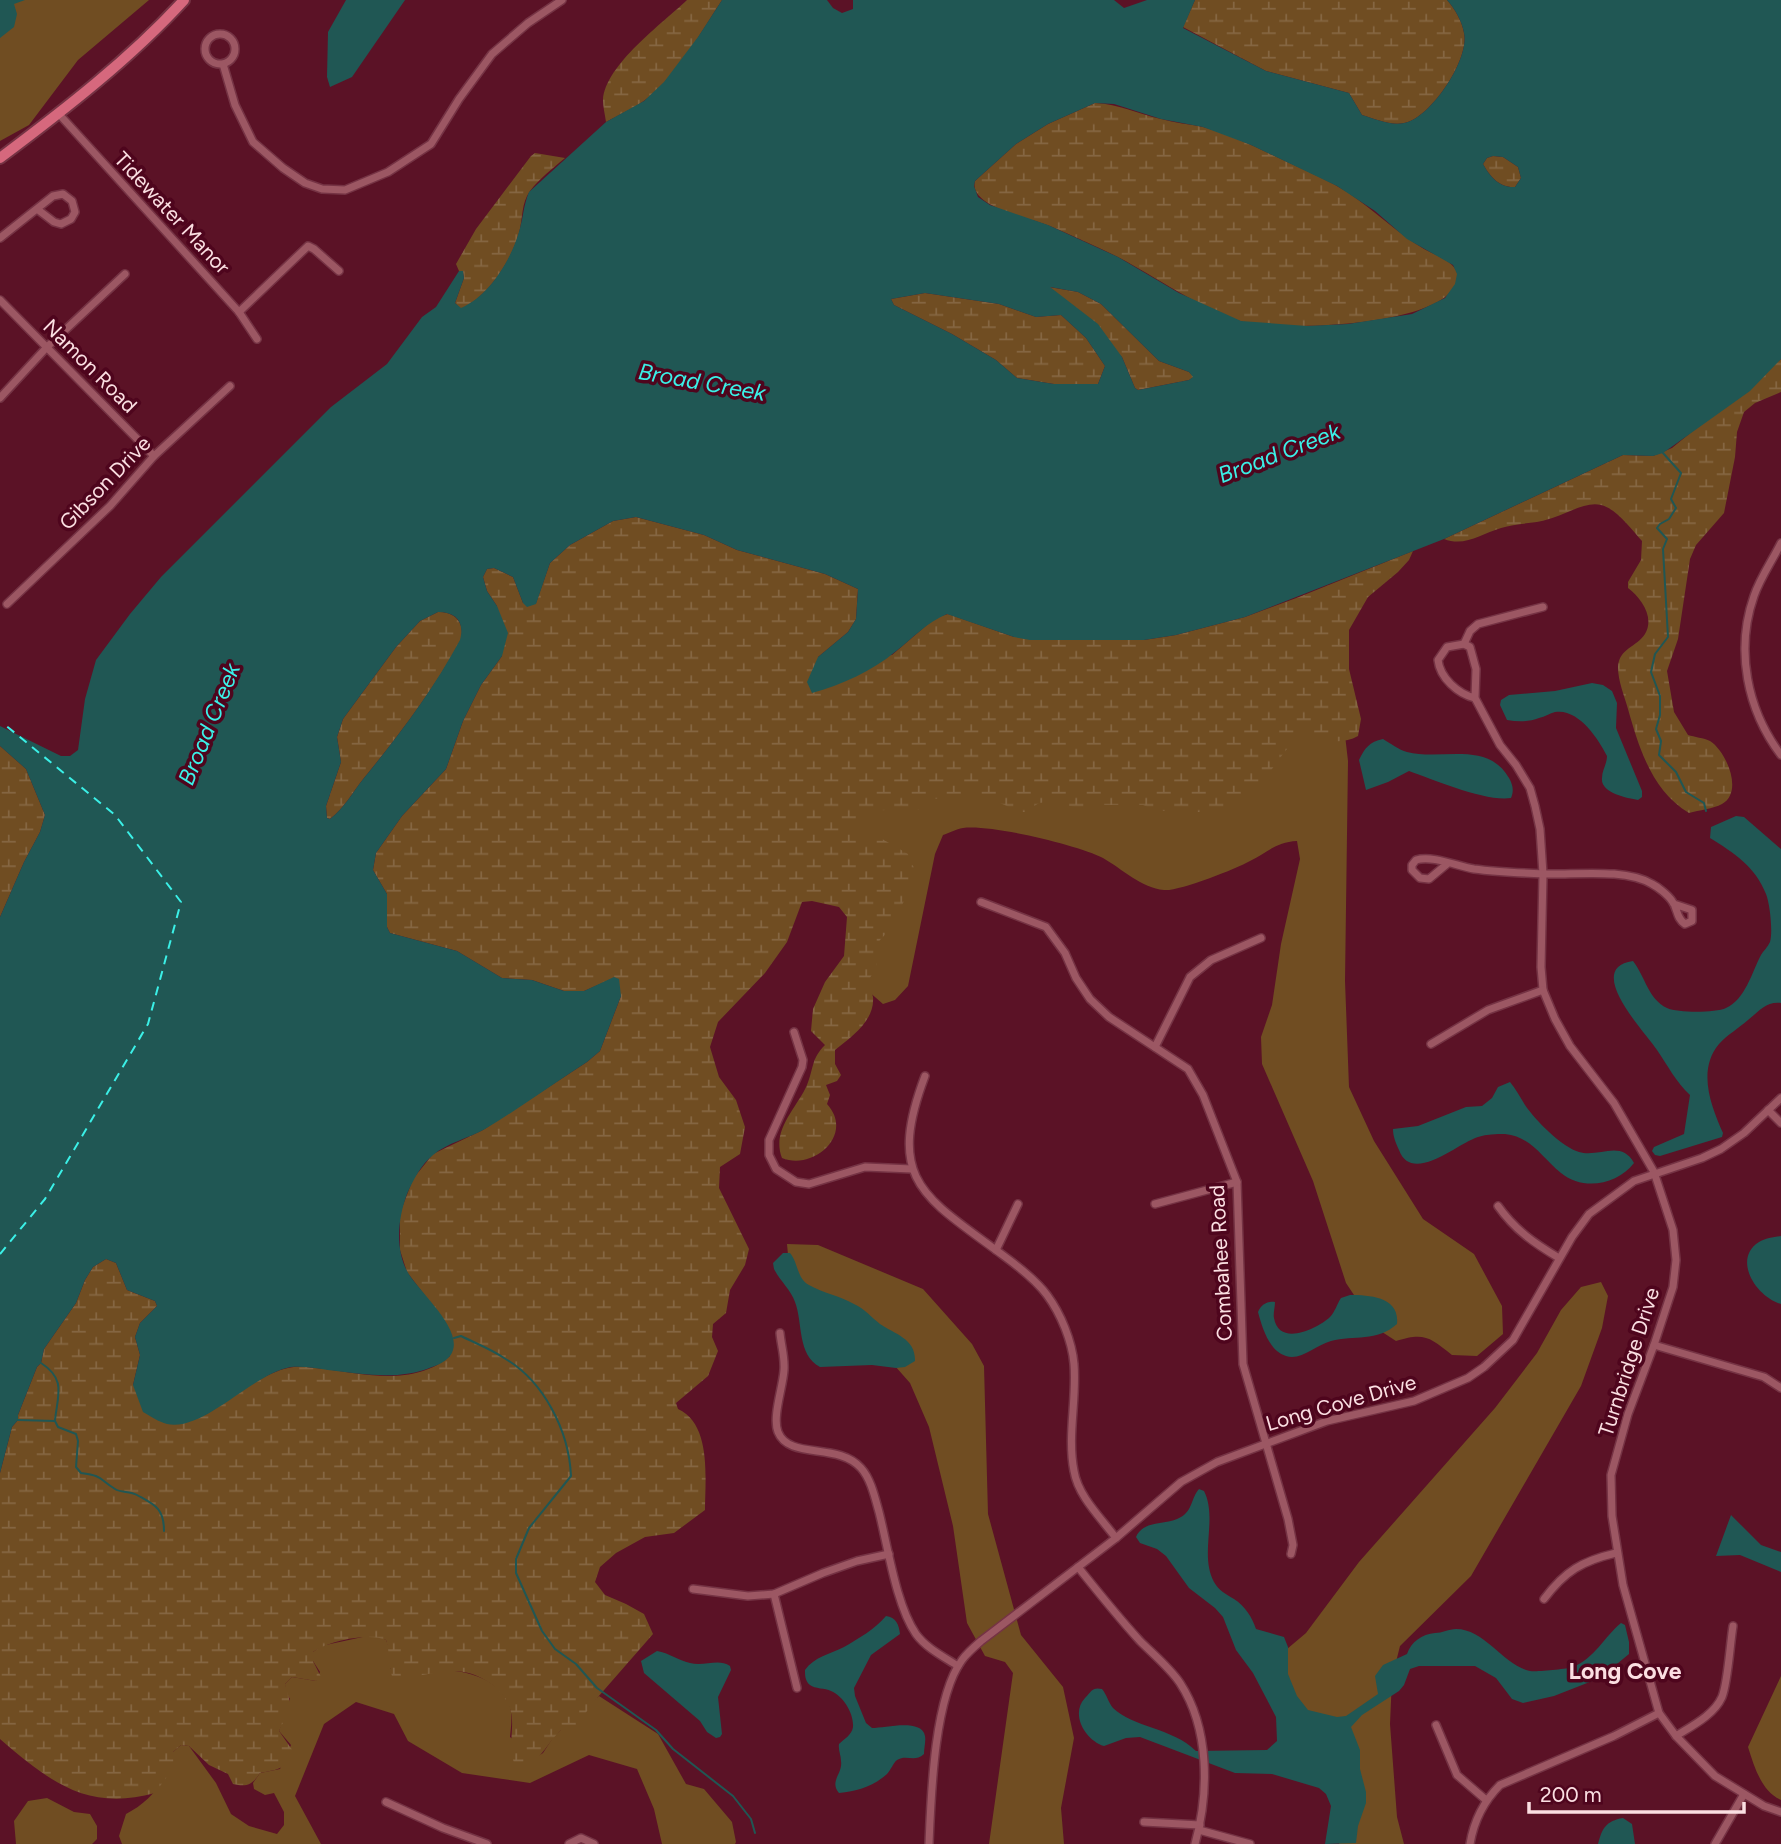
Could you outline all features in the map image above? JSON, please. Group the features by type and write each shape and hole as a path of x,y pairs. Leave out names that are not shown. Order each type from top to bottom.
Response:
{"street":[{"path":"0,158 58,113 159,27 184,0"},
{"path":"223,64 235,105 253,142 305,183 323,189 345,190 388,172 430,144 492,54 528,23 562,0"},
{"path":"223,34 229,37 235,45 231,60 223,64 214,64 208,60 205,52 208,40 215,35 223,34"},
{"name":"Tidewater Manor","path":"58,113 239,312 257,339"},
{"path":"0,238 53,196 63,194 72,201 75,212 71,219 61,224 37,209"},
{"path":"239,312 308,246 314,248 339,271"},
{"path":"0,398 47,347 125,274"},
{"name":"Namon Road","path":"0,300 154,456"},
{"name":"Gibson Drive","path":"7,604 110,506 154,456 230,386"},
{"path":"1781,543 1755,594 1745,629 1744,655 1756,707 1766,732 1781,755"},
{"path":"1464,644 1470,631 1478,624 1543,607"},
{"name":"Turnbridge Drive","path":"1475,698 1457,690 1439,667 1438,660 1447,647 1464,644 1470,647 1474,659 1475,698 1500,745 1530,788 1540,828 1543,874 1543,990 1570,1046 1614,1103 1654,1172 1673,1230 1676,1259 1673,1287 1628,1414 1611,1475 1616,1553 1623,1586 1659,1713 1676,1736 1714,1776 1781,1812"},
{"path":"1447,864 1543,874 1617,873 1651,883 1674,904"},
{"name":"Combahee Road","path":"981,902 1046,927 1065,953 1076,978 1090,999 1109,1017 1188,1069 1208,1105 1237,1182 1243,1364 1288,1519 1293,1545 1291,1555"},
{"path":"1155,1047 1190,976 1211,960 1261,937"},
{"path":"1431,1044 1488,1010 1543,990"},
{"path":"794,1032 803,1060 769,1140 769,1156 776,1169 796,1182 809,1184 865,1167 912,1169"},
{"path":"925,1076 909,1128 908,1144 912,1169 922,1188 957,1222 1024,1271 1046,1294 1065,1327 1074,1363 1071,1439 1074,1473 1086,1499 1116,1538"},
{"name":"Long Cove Drive","path":"929,1844 936,1751 943,1713 958,1666 981,1641 1116,1538 1181,1482 1217,1462 1328,1421 1414,1401 1468,1378 1485,1367 1513,1340 1559,1258 1589,1214 1634,1181 1721,1149 1744,1133 1781,1098"},
{"path":"1768,1110 1781,1123"},
{"path":"1155,1204 1237,1182"},
{"path":"996,1250 1018,1204"},
{"path":"1497,1206 1525,1237 1559,1258"},
{"path":"780,1333 785,1366 775,1425 779,1437 789,1446 834,1452 860,1466 867,1476 877,1503 904,1607 916,1633 925,1643 958,1666"},
{"path":"1654,1345 1764,1377 1781,1388"},
{"path":"1544,1599 1566,1573 1616,1553"},
{"path":"694,1589 748,1596 774,1594 845,1565 889,1554"},
{"path":"1078,1567 1117,1616 1180,1681 1192,1704 1205,1753 1199,1828 1195,1844"},
{"path":"774,1594 797,1688"},
{"path":"1676,1736 1696,1724 1722,1697 1733,1626"},
{"path":"1470,1844 1473,1827 1486,1800 1500,1784 1603,1741 1659,1713"},
{"path":"1436,1725 1457,1775 1486,1800"},
{"path":"1715,1844 1744,1794"},
{"path":"386,1802 443,1828 487,1844"},
{"path":"1144,1822 1199,1828 1251,1844"},
{"path":"569,1844 581,1838 594,1844"}],"green space":[{"path":"0,0 149,0 78,60 29,125 0,141"},
{"path":"687,0 722,0 667,79 640,103 606,122 603,100 606,87 614,73 637,46"},
{"path":"1195,0 1447,0 1462,24 1464,44 1455,72 1436,100 1414,119 1399,124 1388,123 1362,115 1349,93 1266,71 1183,27"},
{"path":"1095,103 1215,131 1335,185 1414,243 1452,265 1457,273 1451,291 1431,305 1364,322 1289,326 1240,321 1193,300 1101,249 1050,226 991,205 981,198 975,190 975,181 1016,144 1048,124"},
{"path":"535,153 565,158 542,178 527,196 515,244 497,277 480,296 461,309 455,303 464,278 463,272 459,271 456,264 476,229"},
{"path":"1503,157 1518,167 1521,178 1515,187 1500,184 1489,173 1483,164 1487,158"},
{"path":"1049,287 1078,292 1101,304 1159,361 1189,372 1194,377 1138,390 1122,357"},
{"path":"925,293 999,304 1036,317 1061,315 1086,338 1105,366 1098,384 1054,384 1017,378 996,360 894,305 891,299"},
{"path":"1781,359 1781,392 1755,403 1744,412 1737,432 1724,513 1696,545 1690,559 1678,639 1667,671 1674,712 1688,735 1710,741 1722,753 1732,781 1732,790 1722,804 1689,813 1676,804 1656,781 1642,753 1619,678 1619,661 1648,628 1642,602 1628,588 1628,582 1641,560 1642,541 1628,525 1607,507 1595,504 1543,521 1501,528 1466,541 1444,539 1623,455 1653,456 1672,448"},
{"path":"636,517 704,535 737,550 825,574 858,589 856,619 848,632 818,657 892,655 935,618 948,614 1014,637 1144,640 1176,635 1245,617 1413,551 1398,572 1368,597 1349,630 1349,669 1361,719 1358,736 1339,741 1300,736 1286,750 1252,796 1235,807 1223,812 1205,811 1172,816 1167,811 1157,811 1143,805 1080,808 1048,802 1020,812 975,792 956,799 929,799 919,810 878,811 856,821 858,832 877,836 908,854 914,868 913,884 901,907 897,922 875,948 877,967 869,984 873,997 870,1014 861,1028 835,1050 835,1064 841,1075 837,1081 826,1085 830,1095 827,1104 834,1116 836,1127 827,1148 817,1155 794,1161 782,1158 780,1138 782,1129 807,1085 815,1059 825,1045 811,1031 813,1009 825,982 844,956 847,917 839,907 812,901 802,902 787,942 765,973 718,1022 710,1047 719,1077 736,1100 745,1127 740,1154 720,1167 719,1188 749,1249 745,1265 730,1290 726,1313 713,1324 712,1337 718,1351 708,1376 676,1403 678,1409 689,1416 697,1427 701,1440 705,1469 705,1510 674,1533 645,1537 616,1553 600,1567 595,1582 605,1595 644,1614 653,1634 591,1705 573,1732 561,1730 535,1760 523,1766 515,1765 511,1750 511,1713 505,1698 493,1685 478,1676 460,1671 409,1677 392,1676 386,1640 359,1637 328,1644 313,1652 313,1661 321,1677 316,1681 292,1677 285,1684 291,1706 279,1731 293,1751 281,1768 260,1773 249,1784 233,1784 228,1774 209,1765 189,1746 181,1745 173,1752 174,1767 155,1793 131,1798 109,1798 70,1789 35,1768 0,1739 0,1473 12,1427 18,1420 44,1349 76,1303 93,1267 106,1259 116,1263 127,1290 155,1301 157,1306 140,1323 135,1337 140,1355 133,1385 205,1415 256,1382 288,1368 307,1367 374,1375 406,1375 421,1372 450,1356 446,1323 407,1272 400,1250 400,1213 413,1179 433,1154 483,1130 600,1051 621,996 614,978 584,991 564,991 532,980 502,978 457,951 390,933 387,927 387,894 373,870 376,853 402,816 446,769 463,721 481,685 502,656 497,606 487,591 483,577 487,569 494,568 513,577 523,603 536,603 550,563 570,545 613,521"},
{"path":"438,612 457,619 461,628 461,640 403,728 344,805 330,819 327,818 326,806 341,762 337,737 343,719 396,647 420,621"},
{"path":"1303,724 1345,735 1348,761 1345,981 1349,1087 1374,1141 1423,1219 1474,1254 1502,1306 1503,1334 1477,1356 1452,1355 1426,1338 1413,1337 1396,1341 1376,1328 1346,1283 1313,1181 1262,1064 1261,1037 1272,1005 1281,944 1300,859 1297,841 1278,845 1243,865 1207,879 1164,890 1148,886 1103,858 1074,847 993,829 958,829 943,835 935,854 908,986 895,1000 883,1004 860,984 864,852 849,808"},
{"path":"0,746 26,769 45,815 40,832 0,917"},
{"path":"787,1244 818,1245 923,1289 972,1344 984,1366 988,1514 1021,1635 1063,1687 1074,1738 1061,1808 1064,1844 989,1844 1013,1673 1005,1662 985,1656 967,1623 953,1526 929,1427 910,1383 880,1349 790,1276"},
{"path":"1601,1282 1608,1296 1602,1328 1581,1386 1471,1576 1400,1646 1392,1678 1390,1724 1397,1817 1404,1844 1339,1844 1341,1823 1274,1660 1306,1633 1359,1562 1495,1408 1537,1353 1561,1310 1581,1287"},
{"path":"378,1636 386,1640 391,1653 390,1669 457,1671 487,1681 500,1690 509,1704 510,1737 535,1758 543,1753 554,1736 599,1696 658,1734 686,1784 704,1789 732,1822 735,1844 662,1844 654,1809 637,1769 589,1755 530,1783 462,1773 408,1741 394,1714 356,1702 324,1724 295,1796 321,1844 122,1844 119,1836 126,1814 143,1803 157,1789 167,1772 173,1752 181,1745 189,1746 216,1783 231,1814 249,1826 277,1834 284,1825 284,1812 274,1793 265,1795 254,1789 253,1783 260,1773 280,1769 291,1745 279,1731 290,1699 285,1684 292,1677 316,1681 320,1672 313,1661 313,1652 321,1646"},
{"path":"1781,1676 1781,1800 1763,1784 1748,1747"},
{"path":"47,1798 74,1812 90,1814 97,1826 97,1839 92,1844 16,1844 14,1821 28,1801"}],"water":[{"path":"0,0 25,0 14,4 17,14 14,27 0,38"},
{"path":"346,0 405,0 352,77 330,87 327,77 328,32"},
{"name":"Broad Creek","path":"722,0 827,0 833,8 842,13 853,9 853,0 1114,0 1124,8 1147,0 1195,0 1183,28 1266,71 1349,93 1362,115 1399,124 1414,119 1436,100 1455,72 1461,57 1464,33 1458,15 1447,0 1781,0 1781,359 1750,391 1663,453 1653,456 1623,455 1444,539 1245,617 1176,635 1144,640 1030,640 947,614 926,626 895,652 866,671 845,682 812,693 807,682 818,657 848,632 856,619 858,589 825,574 737,550 704,535 636,517 613,521 570,545 550,563 536,604 527,607 523,603 513,577 494,568 487,569 483,577 487,591 497,606 508,633 502,656 481,685 463,721 446,769 402,816 376,853 373,870 387,894 387,927 390,933 457,951 502,978 532,980 564,991 584,991 614,977 619,979 621,996 600,1051 498,1121 439,1151 421,1168 409,1189 400,1223 399,1243 403,1262 413,1280 447,1324 454,1346 450,1356 432,1367 393,1375 291,1367 261,1380 197,1419 181,1424 167,1424 143,1412 133,1385 140,1355 135,1337 140,1323 157,1306 155,1301 127,1290 116,1263 106,1259 93,1267 76,1303 44,1349 18,1420 12,1427 0,1473 0,917 40,832 45,815 26,769 0,746 0,726 61,756 70,756 78,750 85,699 96,660 161,577 331,407 387,364 422,317 436,307 459,271 463,271 464,278 455,303 461,308 489,287 514,246 529,192 606,122 644,101 664,82","holes":["1095,103 1114,104 1161,119 1203,127 1251,145 1337,186 1375,211 1407,239 1453,265 1457,274 1455,284 1445,298 1412,314 1348,324 1307,326 1241,321 1179,293 1118,257 1048,225 990,205 978,197 975,181 1016,144 1048,124","1503,157 1518,167 1521,178 1515,187 1500,184 1492,177 1483,164 1487,158","1050,287 1078,292 1101,304 1159,361 1189,372 1193,377 1138,390 1122,357 1098,324","925,293 999,304 1036,317 1061,315 1086,338 1105,366 1098,384 1054,384 1017,378 996,360 894,305 891,299","438,612 450,614 460,623 460,640 427,694 344,805 330,819 327,818 326,806 341,762 337,737 343,719 396,647 420,621"]},
{"path":"1592,683 1603,685 1612,691 1617,703 1616,728 1642,791 1642,797 1638,800 1615,794 1605,787 1602,778 1607,756 1593,733 1579,719 1563,712 1555,712 1531,720 1507,720 1500,705 1501,700 1509,695 1555,691"},
{"path":"1383,739 1407,752 1476,755 1489,759 1500,766 1509,778 1513,788 1511,798 1474,794 1409,771 1366,790 1359,760 1368,746"},
{"path":"1736,816 1744,817 1781,849 1781,1003 1767,1005 1760,1010 1722,1041 1712,1054 1707,1076 1708,1088 1722,1137 1660,1156 1655,1155 1652,1151 1654,1147 1684,1134 1690,1095 1631,1016 1615,987 1614,975 1619,966 1633,961 1655,999 1672,1010 1714,1011 1726,1008 1738,999 1769,944 1771,918 1761,884 1750,868 1710,838 1711,827"},
{"path":"1510,1082 1535,1118 1565,1145 1587,1153 1623,1152 1634,1163 1609,1181 1589,1184 1579,1182 1561,1173 1530,1144 1505,1134 1478,1137 1424,1163 1414,1164 1405,1160 1393,1129 1418,1126 1466,1107 1482,1106 1492,1098 1498,1087"},
{"path":"1781,1236 1781,1304 1763,1294 1756,1286 1750,1277 1748,1258 1751,1249 1761,1241"},
{"path":"783,1253 790,1253 805,1282 858,1306 880,1324 904,1338 912,1347 915,1361 905,1367 896,1368 872,1365 820,1367 813,1362 804,1347 793,1298 774,1269 773,1263"},
{"path":"1350,1295 1374,1297 1389,1303 1397,1315 1397,1324 1381,1333 1331,1341 1303,1355 1292,1357 1280,1353 1271,1344 1258,1312 1265,1304 1275,1302 1274,1316 1277,1327 1290,1334 1299,1333 1324,1322 1332,1315 1341,1298"},
{"path":"1199,1489 1204,1491 1208,1502 1208,1560 1214,1582 1220,1590 1245,1608 1256,1629 1284,1637 1288,1647 1288,1674 1297,1696 1308,1710 1337,1717 1346,1716 1378,1694 1375,1676 1383,1665 1407,1654 1414,1642 1421,1637 1456,1629 1476,1635 1511,1662 1530,1671 1573,1667 1593,1653 1621,1623 1625,1625 1629,1654 1600,1678 1554,1696 1523,1703 1512,1699 1496,1678 1475,1666 1419,1666 1410,1669 1399,1691 1362,1715 1351,1727 1360,1750 1360,1769 1366,1803 1358,1826 1356,1843 1325,1844 1331,1806 1326,1794 1319,1788 1272,1774 1235,1773 1140,1737 1126,1738 1104,1746 1091,1738 1079,1719 1081,1704 1085,1698 1092,1690 1102,1689 1113,1708 1121,1714 1176,1737 1196,1751 1267,1750 1277,1741 1276,1717 1253,1673 1236,1650 1223,1617 1189,1588 1166,1556 1157,1549 1140,1543 1136,1537 1150,1525 1175,1520 1185,1514"},
{"path":"1731,1515 1761,1545 1781,1552 1781,1572 1740,1555 1716,1556"},
{"path":"886,1616 896,1622 900,1634 871,1655 854,1688 855,1696 866,1723 872,1728 910,1726 922,1730 925,1738 924,1754 917,1758 897,1760 887,1774 870,1785 839,1793 835,1785 841,1766 839,1744 852,1730 852,1716 835,1693 808,1683 805,1670 818,1659 861,1637"},
{"path":"657,1651 690,1663 721,1663 730,1666 731,1670 718,1697 722,1734 720,1737 716,1738 707,1732 700,1721 644,1673 641,1661"},
{"path":"1623,1818 1632,1824 1635,1844 1598,1844 1606,1826"}],"waterway":[{"path":"1663,453 1681,473 1671,499 1676,508 1669,519 1657,528 1667,539 1663,549 1668,637 1655,654 1651,672 1660,696 1660,715 1656,729 1661,741 1659,755 1676,772 1686,792 1704,803 1706,811"},
{"path":"454,1338 461,1336 494,1352 531,1380 552,1409 565,1442 571,1476 529,1528 516,1559 516,1573 542,1631 555,1649 576,1664 597,1688 656,1730 673,1749 733,1796 751,1819 755,1833"},
{"path":"41,1363 57,1381 55,1420"},
{"path":"18,1420 55,1421 58,1427 76,1434 76,1467 81,1473 97,1476 117,1490 134,1494 153,1505 160,1512 164,1531"}],"ferry route":[{"path":"0,1254 45,1199 148,1024 181,902 115,815 4,724"}],"district":[{"name":"Long Cove","path":"1625,1671"}]}
